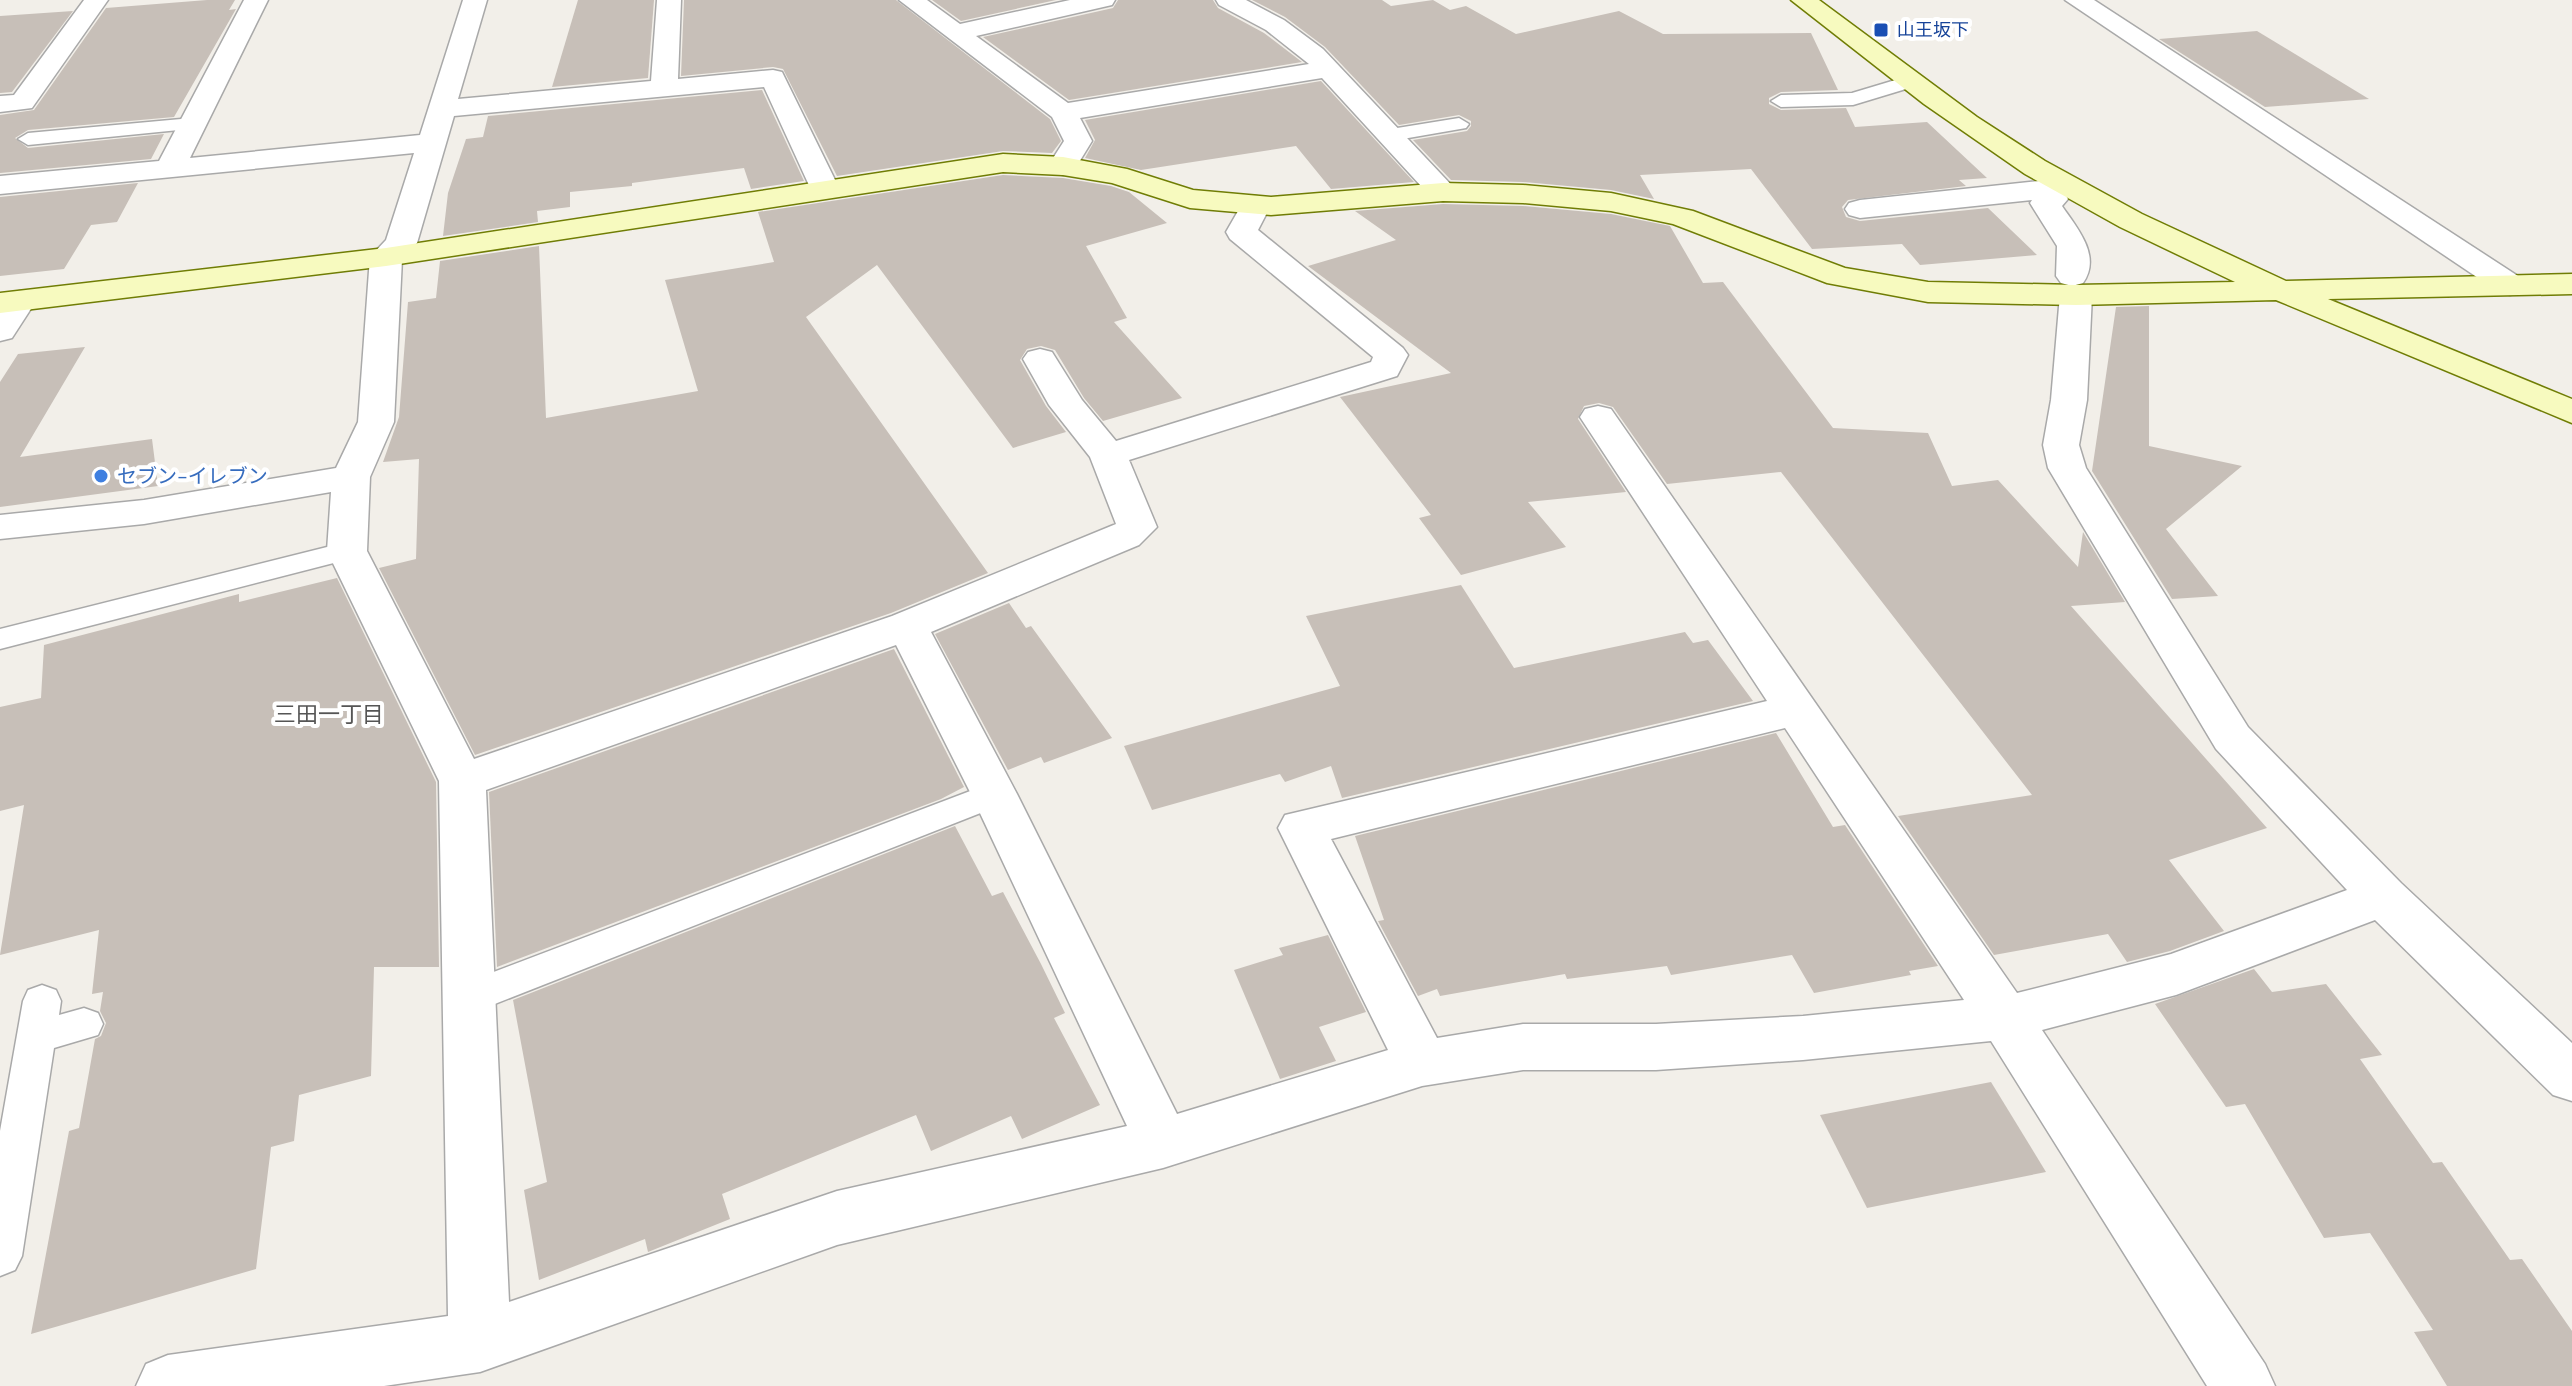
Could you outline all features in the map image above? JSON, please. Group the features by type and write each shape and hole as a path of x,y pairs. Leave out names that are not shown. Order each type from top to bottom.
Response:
{"street":[{"path":"0,104 22,102 96,0"},
{"path":"170,168 256,0"},
{"path":"475,0 401,243 386,257 376,422 351,477 347,551 462,781 480,1342"},
{"path":"664,88 669,0"},
{"path":"911,0 1063,112 1078,141 1063,166"},
{"path":"955,33 1103,0"},
{"path":"1228,0 1275,25 1314,54 1443,192"},
{"path":"1803,0 2061,193 2281,292 2572,412"},
{"path":"2077,0 2510,285"},
{"path":"1063,112 1328,69"},
{"path":"0,185 170,168 664,88 773,78 824,188"},
{"path":"0,331 10,302 386,257 1003,163 1063,166 1117,175 1190,199 1256,205 1443,192 1523,194 1611,202 1682,217 1838,276 1928,292 2074,286 2281,292 2572,284"},
{"path":"1860,209 2061,193"},
{"path":"2061,193 2045,203 2073,246 2069,400 2061,445 2067,468 2232,738 2383,897 2572,1078"},
{"path":"1108,455 1385,369 1391,355 1241,232 1256,205"},
{"path":"462,781 907,626 1125,536 1137,527 1108,455 1067,405 1040,359"},
{"path":"1598,417 2005,1018 2243,1386"},
{"path":"0,527 144,512 351,477"},
{"path":"907,626 994,794 1163,1143"},
{"path":"1422,1063 1302,828 1795,710"},
{"path":"168,1386 480,1342 837,1218 1163,1143 1422,1063 1523,1047 1656,1047 1789,1039 2005,1018 2176,974 2383,897"}],"lane":[{"path":"1781,101 1853,99 1912,81"},
{"path":"28,139 192,124"},
{"path":"1391,135 1459,124"},
{"path":"0,639 347,551"},
{"path":"468,998 994,794"},
{"path":"0,1256 39,1019 84,1024"}],"building":[{"path":"235,0 229,10 236,9 174,117 28,130 15,138 28,148 164,134 151,159 0,173 0,115 34,110 106,8"},
{"path":"578,0 654,0 648,78 552,87"},
{"path":"684,0 896,0 1050,119 1061,141 1052,153 1003,151 837,176 783,69 773,67 681,76"},
{"path":"932,0 1056,0 961,21"},
{"path":"1118,0 1213,0 1218,8 1264,33 1302,62 1069,100 983,37 1113,8"},
{"path":"1252,0 1382,0 1391,6 1433,0 1450,10 1466,6 1516,34 1619,11 1663,34 1811,33 1838,90 1781,92 1769,98 1769,104 1781,110 1846,108 1855,127 1927,122 1987,178 1959,180 1966,186 1848,200 1842,207 1846,217 1860,221 1988,208 2037,255 1920,265 1902,244 1812,249 1751,169 1640,175 1654,199 1611,190 1523,182 1451,180 1413,140 1467,131 1471,121 1459,115 1399,125 1325,47 1285,17"},
{"path":"73,11 12,92 0,93 0,16"},
{"path":"2257,31 2369,99 2265,107 2159,39"},
{"path":"1321,81 1414,182 1331,189 1296,146 1141,170 1085,158 1095,140 1085,120"},
{"path":"762,90 804,181 751,189 744,168 632,183 632,186 570,192 570,207 537,211 538,222 443,236 448,193 466,139 483,137 488,116"},
{"path":"1003,175 1063,178 1111,186 1129,192 1167,223 1086,246 1127,318 1114,322 1182,398 1103,421 1084,398 1055,350 1041,346 1027,349 1020,360 1046,406 1066,432 1013,448 877,265 806,317 988,573 891,613 475,755 379,568 416,559 419,459 383,462 399,417 408,302 436,298 440,261 539,246 546,418 698,391 665,280 774,262 758,212"},
{"path":"138,183 117,222 91,225 64,269 0,276 0,197"},
{"path":"1443,204 1523,206 1611,214 1670,226 1703,283 1723,282 1833,428 1928,433 1952,486 1998,480 2078,567 2083,532 2125,602 2071,606 2267,828 2169,860 2224,931 2170,951 2127,962 2108,934 1994,955 1898,816 2032,795 1781,472 1667,484 1613,407 1599,403 1584,406 1578,419 1626,492 1528,502 1566,547 1461,575 1419,518 1431,515 1340,397 1451,373 1308,266 1396,240 1355,211"},
{"path":"2149,306 2149,446 2242,466 2166,529 2218,596 2172,599 2092,471 2116,307"},
{"path":"85,347 20,457 152,439 158,486 0,507 0,382 18,354"},
{"path":"337,578 436,782 439,967 374,967 371,1076 299,1095 294,1141 271,1147 256,1269 31,1334 69,1131 79,1128 95,1039 101,1036 106,1023 100,1011 103,992 92,994 99,930 0,955 24,805 0,811 0,707 41,698 44,645 239,594 239,602"},
{"path":"1461,585 1514,668 1685,632 1693,643 1708,640 1753,701 1342,798 1331,766 1285,782 1280,774 1152,810 1124,746 1340,686 1306,616"},
{"path":"1009,603 1026,628 1031,626 1112,738 1044,763 1041,757 1008,770 935,634"},
{"path":"894,649 964,787 941,799 497,967 489,792"},
{"path":"1776,733 1833,827 1845,825 1938,966 1909,971 1911,975 1814,993 1792,955 1671,975 1667,966 1567,979 1565,974 1440,996 1437,989 1418,996 1378,921 1384,920 1355,836"},
{"path":"955,826 992,896 1003,892 1041,964 1065,1013 1054,1018 1100,1105 1022,1139 1011,1116 931,1151 916,1115 722,1194 730,1219 648,1252 645,1239 539,1280 524,1190 547,1182 513,1000"},
{"path":"1328,935 1366,1012 1319,1027 1336,1061 1280,1079 1234,970 1283,955 1279,948"},
{"path":"2254,969 2272,992 2326,984 2382,1055 2360,1059 2433,1163 2442,1162 2510,1260 2522,1259 2572,1331 2572,1386 2447,1386 2414,1332 2433,1330 2370,1233 2324,1238 2245,1104 2226,1107 2155,1004"},
{"path":"1991,1082 2046,1172 1867,1208 1820,1115"}],"place":[{"name":"山王坂下","path":"1881,30"},
{"name":"セブン-イレブン","path":"101,476"}],"district":[{"name":"三田一丁目","path":"329,714"}]}
